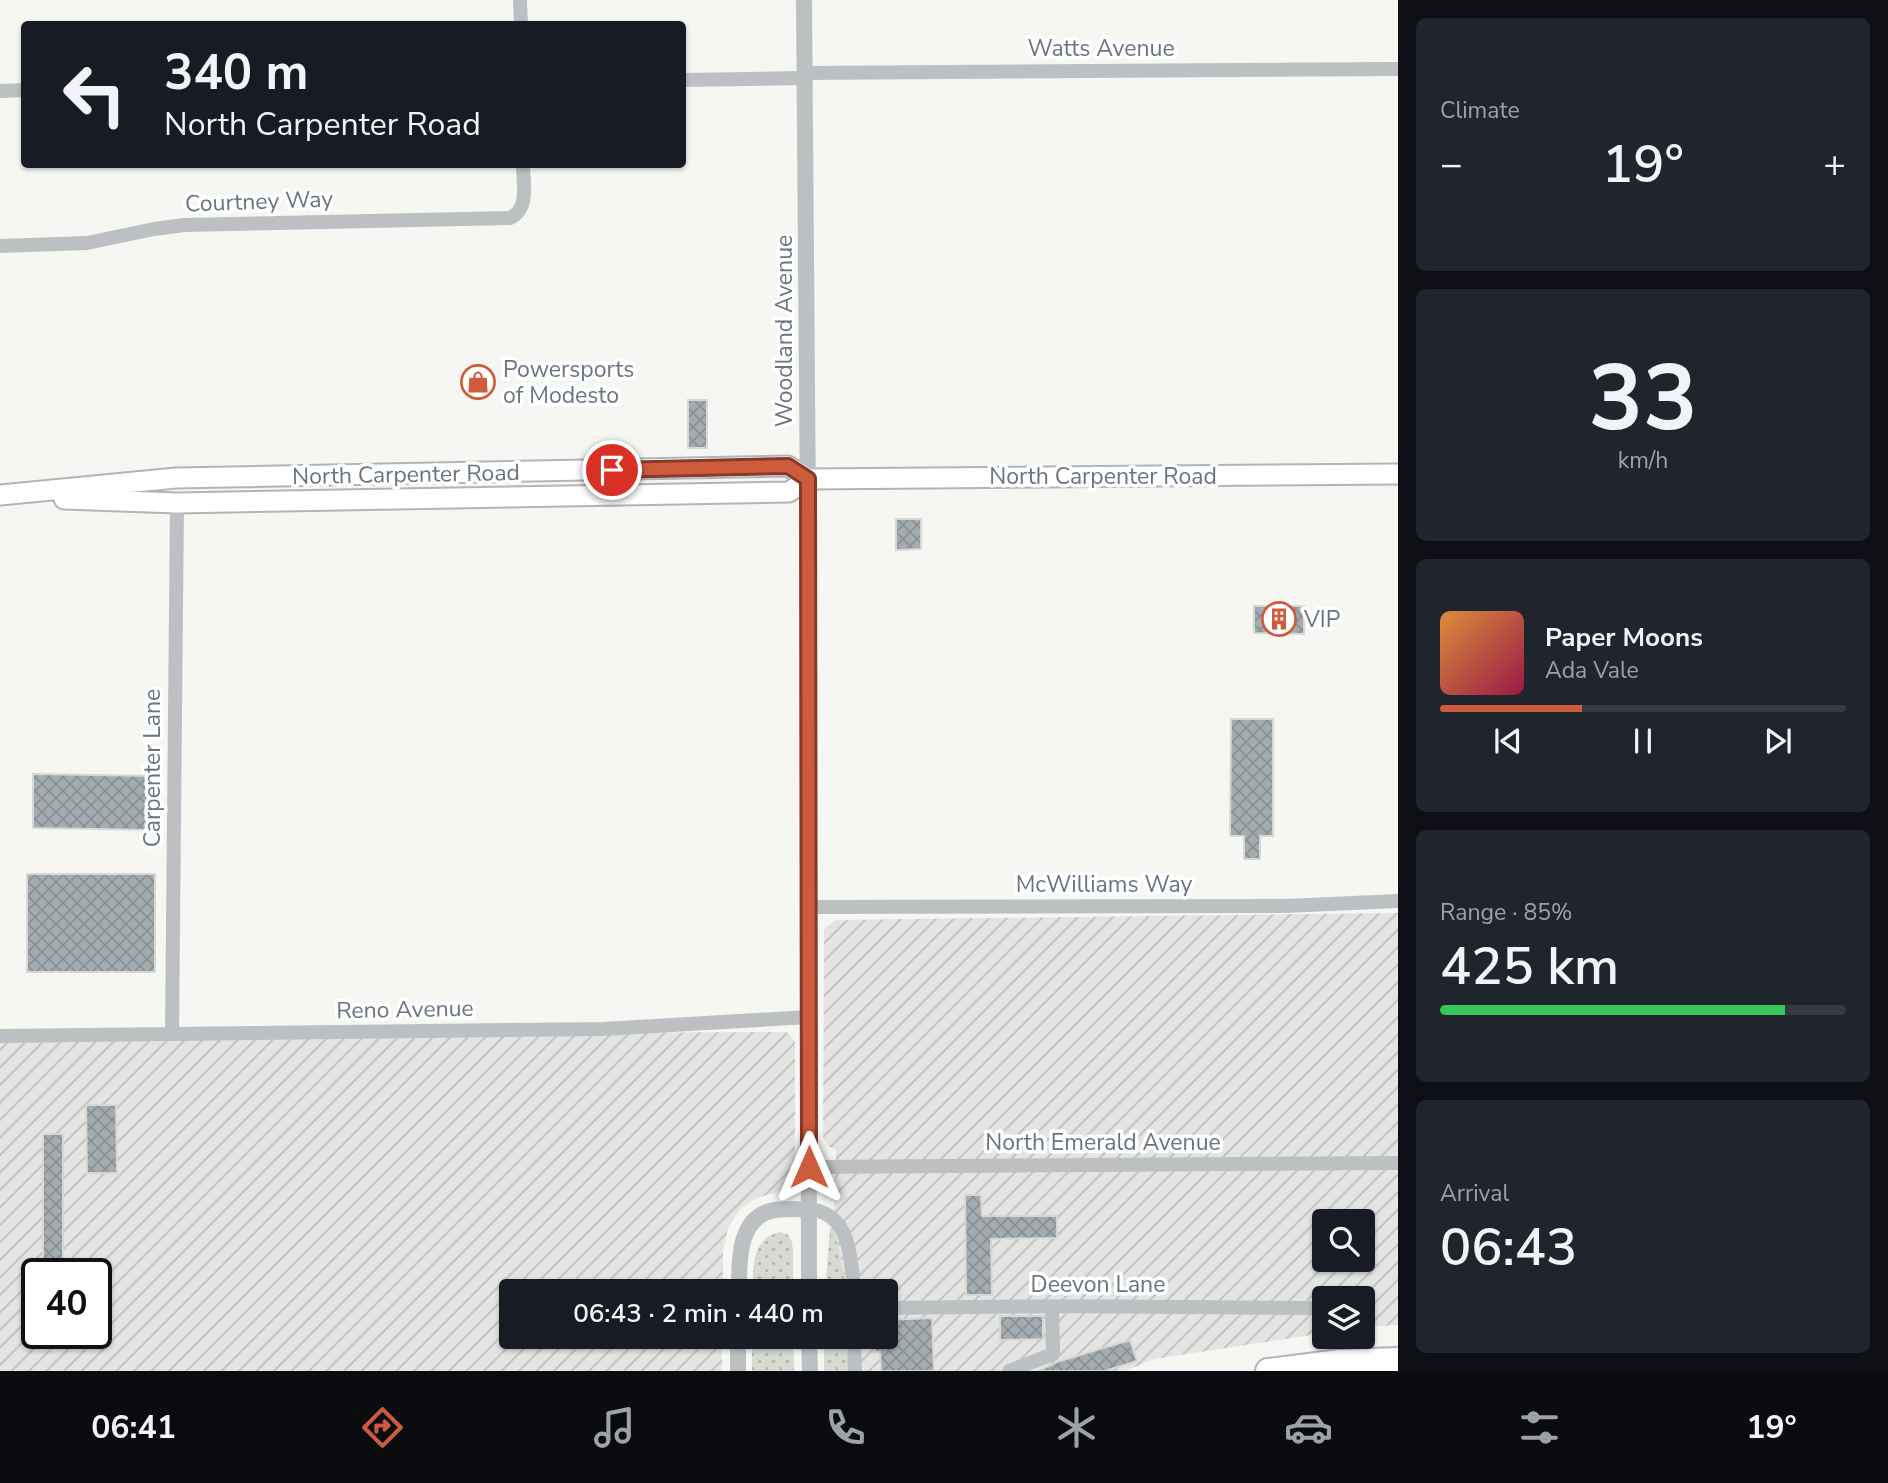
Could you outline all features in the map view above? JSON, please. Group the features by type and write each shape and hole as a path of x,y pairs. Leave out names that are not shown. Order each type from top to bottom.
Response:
{"highway":[{"path":"1268,1371 1340,1362 1398,1360"}],"main road":[{"name":"North Carpenter Road","path":"0,496 176,478 788,466 808,479 1398,474"},
{"path":"416,498 418,491 427,487 503,486 538,471"},
{"path":"177,503 181,492 190,488 296,487 330,475"},
{"name":"North Carpenter Road","path":"0,496 177,503 789,492 808,479"}],"street":[{"path":"520,0 521,21"},
{"name":"Woodland Avenue","path":"804,0 810,907 809,1279"},
{"name":"Watts Avenue","path":"686,80 1398,69"},
{"path":"0,91 21,90"},
{"name":"Courtney Way","path":"0,246 87,243 184,225 505,219 514,216 522,207 523,168"},
{"name":"Carpenter Lane","path":"172,1034 177,503"},
{"name":"McWilliams Way","path":"810,907 1285,906 1398,901"},
{"name":"Reno Avenue","path":"0,1036 603,1029 809,1017"},
{"name":"North Emerald Avenue","path":"809,1167 1398,1163"},
{"path":"739,1279 739,1256 746,1231 753,1222 773,1210 808,1209 828,1213 838,1222 844,1232 853,1279"},
{"path":"1009,1371 1053,1354 1052,1306"},
{"name":"Deevon Lane","path":"898,1308 1310,1308"},
{"path":"738,1349 738,1371"},
{"path":"809,1349 810,1371"},
{"path":"854,1349 855,1371"}],"shaded area":[{"path":"1398,913 1398,1325 1375,1326 1375,1286 1312,1286 1312,1335 1154,1359 1125,1371 852,1371 851,1349 898,1349 898,1279 845,1279 834,1227 834,1198 823,1193 827,1184 835,1179 836,1150 828,1146 823,1137 824,929 836,920"},
{"path":"787,1032 795,1042 795,1166 789,1184 775,1193 756,1198 740,1209 728,1228 723,1251 723,1279 499,1279 499,1349 722,1349 722,1371 0,1371 0,1036"},
{"path":"834,1227 845,1279 826,1279 830,1229"},
{"path":"779,1232 787,1234 792,1242 793,1279 753,1279 758,1248 770,1236"},
{"path":"752,1349 793,1349 794,1371 752,1371"},
{"path":"824,1349 851,1349 852,1371 824,1371"}],"building":[{"path":"688,400 707,400 707,448 688,448"},
{"path":"896,519 921,519 921,549 896,550"},
{"name":"VIP","path":"1254,606 1304,606 1304,634 1254,633"},
{"path":"1231,719 1273,719 1273,836 1260,836 1260,859 1244,859 1244,836 1230,836"},
{"path":"33,774 156,776 155,830 33,828"},
{"path":"27,874 155,874 155,972 27,972"},
{"path":"86,1105 116,1105 117,1173 87,1173"},
{"path":"43,1134 63,1134 63,1258 43,1258"},
{"path":"965,1195 981,1195 982,1216 1057,1216 1057,1238 991,1239 992,1295 966,1295"},
{"path":"1000,1316 1043,1316 1043,1339 1000,1340"},
{"path":"932,1318 934,1371 881,1371 880,1352 875,1352 875,1349 898,1349 898,1319"},
{"path":"1130,1340 1137,1361 1105,1371 1038,1371 1057,1362"}],"place":[{"name":"Powersports of Modesto","path":"478,382"},
{"name":"VIP","path":"1279,619"}],"route":[{"path":"612,470 788,466 808,479 809,1167"}]}
